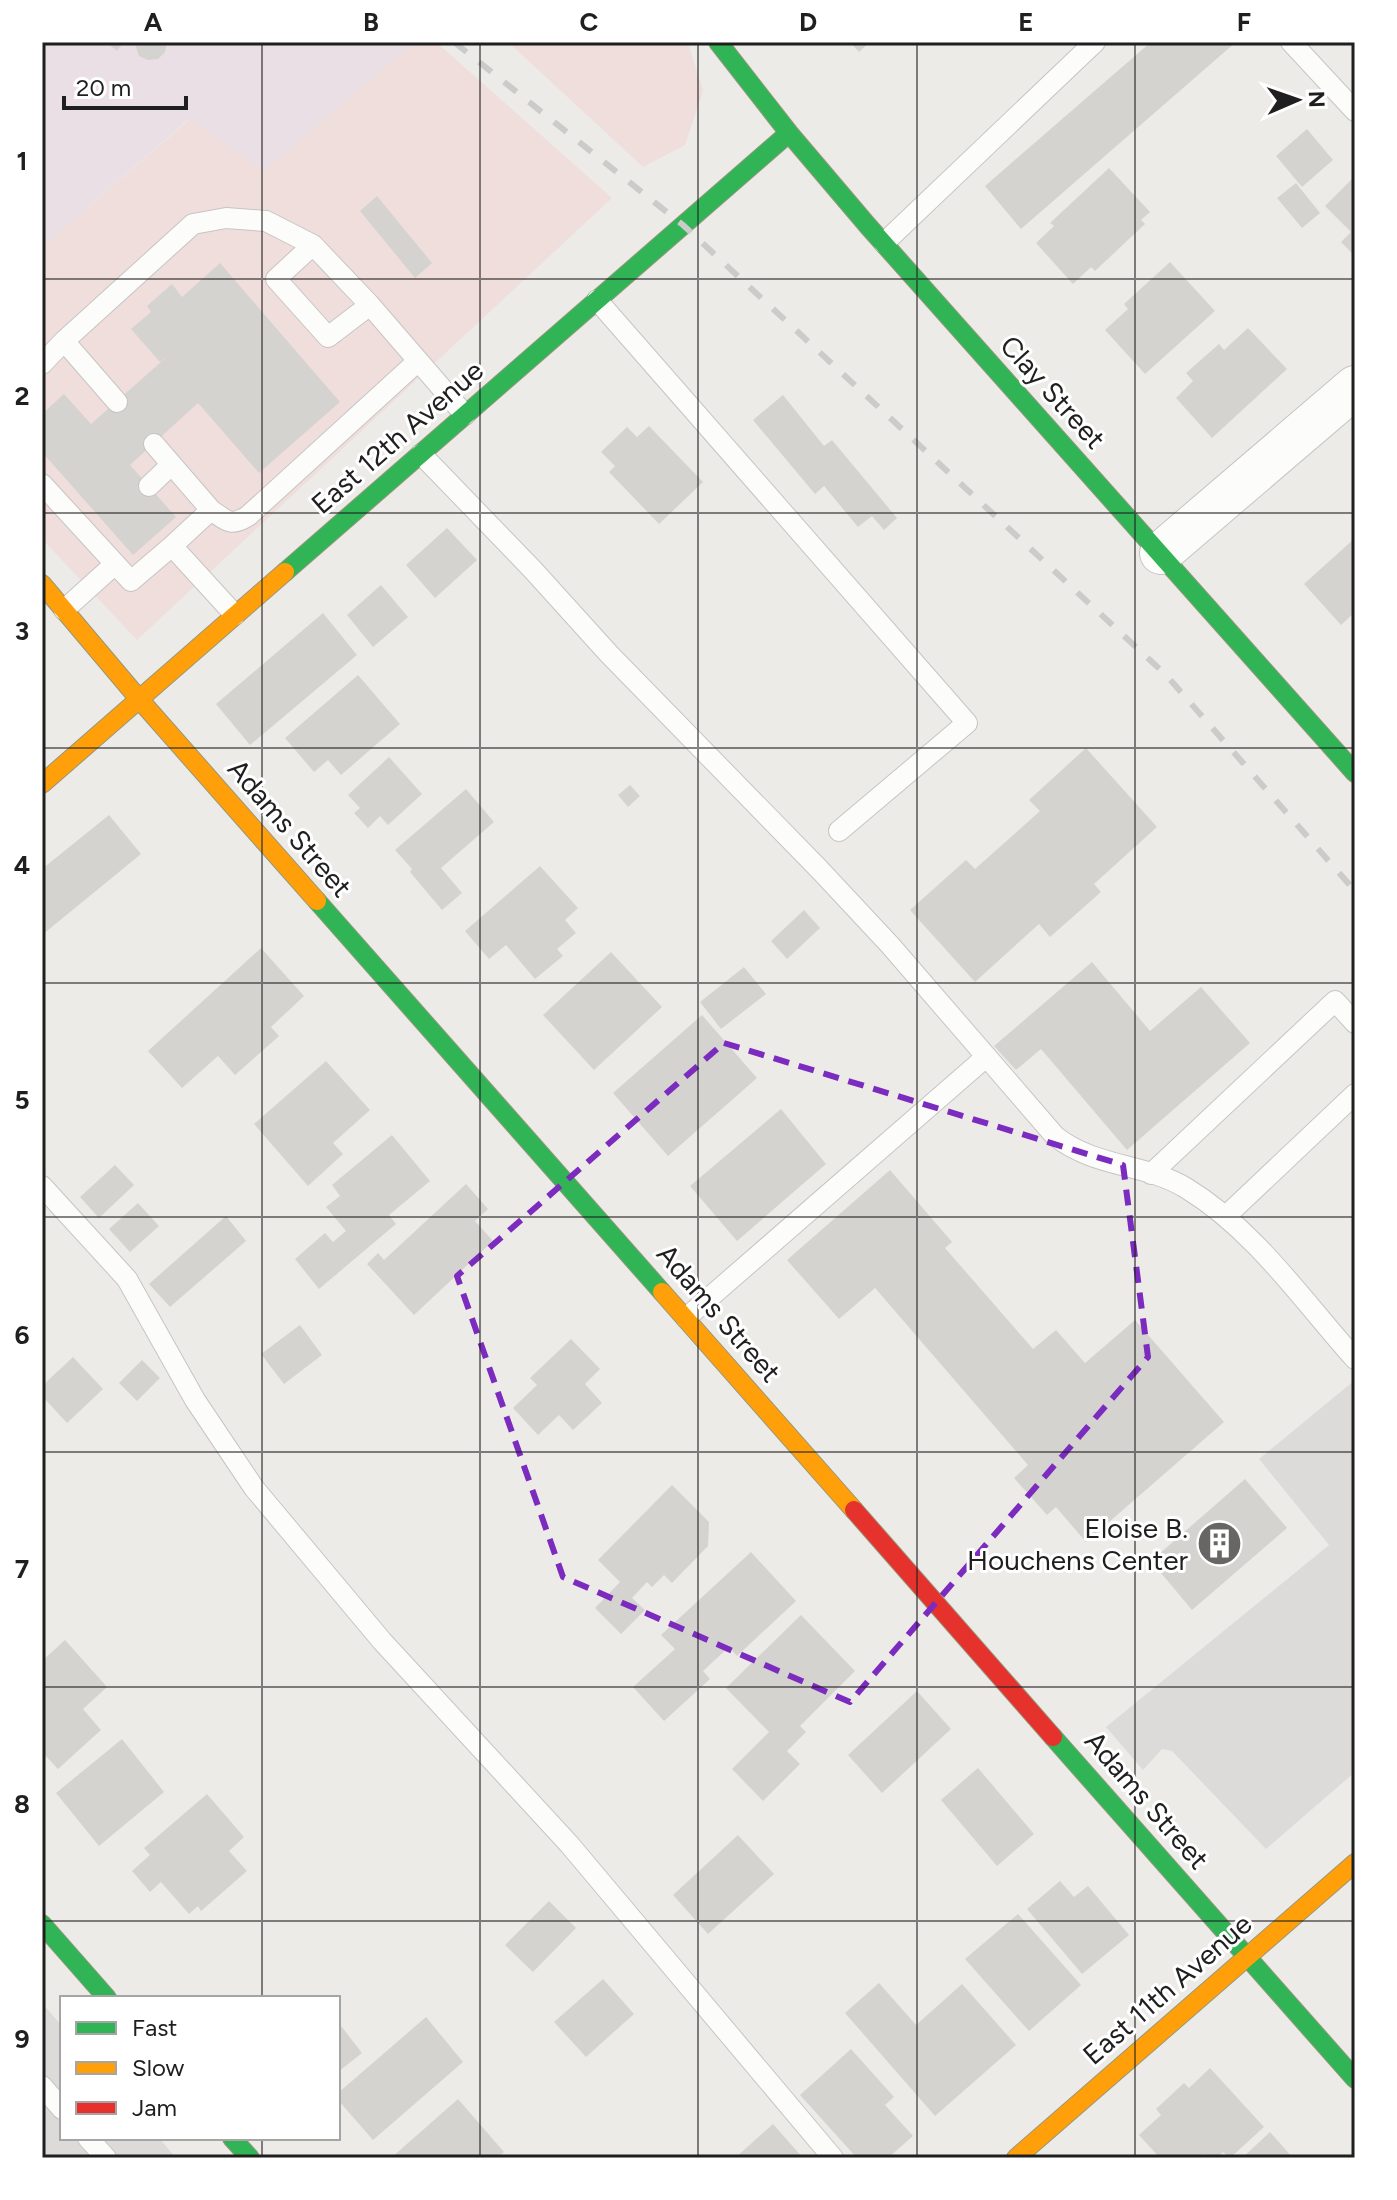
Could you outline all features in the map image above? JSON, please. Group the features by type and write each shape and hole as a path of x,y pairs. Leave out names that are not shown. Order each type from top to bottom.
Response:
{"street":[{"name":"Clay Street","path":"718,42 789,133 884,243 1355,773"},
{"name":"East 12th Avenue","path":"42,784 789,133"},
{"path":"1161,553 1355,387"},
{"name":"Adams Street","path":"42,584 139,699 1355,2079"},
{"name":"East 11th Avenue","path":"1016,2158 1355,1863"},
{"path":"42,1924 105,1996"},
{"path":"234,2140 250,2158"}],"lane":[{"path":"884,243 1095,42"},
{"path":"1291,42 1355,111"},
{"path":"42,364 193,224 226,218 266,221 313,245 370,305 465,415"},
{"path":"313,245 276,279 328,337 370,305"},
{"path":"597,300 967,723 839,831"},
{"path":"64,341 117,402"},
{"path":"154,444 211,510 229,522 238,522 418,361"},
{"path":"421,454 890,945 1055,1136 1089,1157 1151,1174 1185,1188 1226,1216 1315,1311 1355,1359"},
{"path":"149,486 171,465"},
{"path":"55,488 99,531 115,564 131,581 211,510"},
{"path":"172,546 235,615"},
{"path":"64,610 115,564"},
{"path":"1151,1174 1335,1001 1355,1023"},
{"path":"686,1318 986,1057"},
{"path":"1226,1216 1355,1094"},
{"path":"42,1186 127,1279 195,1400 254,1488 382,1641 569,1844 833,2158"},
{"path":"42,2086 60,2107"},
{"path":"90,2140 106,2158"}],"highlighted area":[{"path":"724,1043 1123,1165 1148,1357 850,1702 563,1577 457,1276"}],"shaded area":[{"path":"42,42 414,42 264,171 189,119 42,247"},
{"path":"414,42 436,42 612,198 137,640 42,539 42,247 190,119 264,171"},
{"path":"508,42 688,42 703,91 685,145 643,167"},
{"path":"1355,1380 1355,1772 1266,1849 1172,1751 1162,1749 1143,1770 1106,1727 1329,1545 1259,1459"},
{"path":"42,2003 60,2024 60,2140 161,2140 176,2158 42,2158"}],"building":[{"path":"106,42 124,42 117,51"},
{"path":"136,42 167,42 165,52 158,59 148,60 139,56"},
{"path":"850,42 870,42 859,52"},
{"path":"1151,42 1236,42 1021,229 985,186"},
{"path":"1307,129 1333,160 1302,187 1276,156"},
{"path":"1109,168 1150,212 1141,220 1145,224 1095,271 1091,267 1073,284 1036,243 1054,226 1050,223"},
{"path":"1355,176 1355,256 1341,242 1351,232 1325,206"},
{"path":"1296,183 1320,213 1302,228 1277,198"},
{"path":"377,196 432,263 415,278 360,211"},
{"path":"1170,262 1215,311 1145,374 1105,330 1128,309 1124,304"},
{"path":"220,263 340,402 259,473 198,403 130,465 176,517 133,555 42,452 42,414 64,394 91,424 170,354 160,362 131,329 151,312 147,306 172,284 182,297"},
{"path":"1248,328 1287,369 1212,438 1176,398 1193,381 1186,373 1219,344 1224,350"},
{"path":"783,395 824,446 832,440 897,518 884,530 872,516 858,527 824,486 815,494 753,420"},
{"path":"649,426 703,482 659,524 609,472 615,466 601,452 627,427 637,437"},
{"path":"447,528 477,560 435,598 406,565"},
{"path":"1355,538 1355,612 1341,625 1304,584"},
{"path":"381,585 408,617 373,647 347,615"},
{"path":"323,613 357,655 250,745 216,704"},
{"path":"358,675 400,724 341,775 328,760 314,772 285,738"},
{"path":"1086,748 1157,827 1094,884 1101,892 1050,937 1039,924 975,982 910,910 966,860 975,869 1040,811 1029,800"},
{"path":"389,757 422,794 388,825 380,816 368,828 354,813 360,808 348,795"},
{"path":"630,785 640,796 628,807 618,795"},
{"path":"466,789 494,822 441,868 462,893 442,910 395,850"},
{"path":"109,815 141,854 42,935 42,869"},
{"path":"540,866 578,908 565,920 576,933 557,949 563,956 535,979 506,945 489,959 465,931"},
{"path":"804,910 820,928 787,959 771,941"},
{"path":"261,948 304,996 271,1027 279,1036 235,1075 218,1056 182,1088 148,1051"},
{"path":"611,952 662,1007 594,1070 543,1015"},
{"path":"1092,962 1150,1031 1201,987 1250,1043 1127,1150 1041,1049 1016,1070 994,1046"},
{"path":"744,967 766,994 721,1029 700,1002"},
{"path":"702,1015 757,1078 668,1156 613,1093"},
{"path":"326,1061 370,1110 333,1143 343,1154 308,1186 254,1124"},
{"path":"781,1109 826,1164 737,1241 690,1186"},
{"path":"392,1135 430,1181 389,1215 396,1224 319,1289 295,1259 325,1233 333,1242 346,1231 326,1207 340,1196 332,1185"},
{"path":"115,1165 134,1185 99,1218 80,1197"},
{"path":"890,1170 952,1242 945,1248 1033,1349 1056,1330 1085,1363 1135,1320 1224,1422 1086,1542 1056,1507 1047,1515 1014,1478 1028,1465 875,1288 839,1319 787,1260"},
{"path":"466,1184 488,1209 475,1221 493,1241 414,1315 367,1264 378,1253 384,1260"},
{"path":"138,1203 159,1226 130,1252 109,1229"},
{"path":"226,1216 246,1241 170,1307 149,1284"},
{"path":"300,1325 322,1355 284,1384 261,1354"},
{"path":"571,1339 600,1369 585,1384 602,1403 573,1430 559,1415 538,1435 513,1408 537,1385 530,1378"},
{"path":"73,1357 103,1389 67,1423 42,1396 42,1386"},
{"path":"142,1360 160,1378 137,1401 119,1383"},
{"name":"Eloise B. Houchens Center","path":"1245,1479 1287,1528 1192,1610 1151,1561"},
{"path":"672,1485 709,1522 708,1546 672,1583 664,1575 652,1587 647,1582 632,1598 645,1610 621,1634 595,1608 620,1582 598,1560"},
{"path":"751,1552 796,1601 737,1656 729,1647 703,1671 710,1679 664,1721 633,1687 675,1649 661,1635"},
{"path":"801,1615 855,1671 800,1726 806,1732 787,1751 800,1764 763,1801 732,1769 769,1732 726,1688"},
{"path":"65,1640 107,1687 83,1709 101,1730 58,1769 42,1752 42,1661"},
{"path":"917,1691 951,1729 882,1793 848,1755"},
{"path":"122,1739 164,1792 99,1846 56,1793"},
{"path":"978,1768 1034,1834 997,1866 941,1800"},
{"path":"207,1794 244,1837 229,1851 247,1871 201,1911 198,1906 189,1914 161,1882 150,1892 132,1871 150,1855 144,1848"},
{"path":"738,1835 774,1874 708,1934 673,1895"},
{"path":"1060,1881 1074,1897 1088,1886 1129,1935 1082,1974 1027,1909"},
{"path":"549,1901 576,1928 533,1972 505,1945"},
{"path":"1018,1914 1081,1985 1029,2031 965,1959"},
{"path":"603,1979 634,2014 586,2057 554,2022"},
{"path":"879,1983 916,2025 962,1984 1016,2045 935,2116 845,2013"},
{"path":"426,2017 463,2062 373,2140 340,2102 340,2091"},
{"path":"340,2025 362,2053 340,2070"},
{"path":"851,2049 894,2097 885,2105 913,2136 888,2158 857,2158 800,2095"},
{"path":"1210,2068 1264,2127 1230,2158 1223,2152 1217,2158 1208,2158 1204,2154 1199,2158 1160,2158 1139,2135 1161,2115 1156,2109 1184,2083 1189,2088"},
{"path":"458,2099 504,2152 497,2158 391,2158"},
{"path":"773,2124 803,2158 735,2158"},
{"path":"1270,2132 1293,2158 1242,2158"}],"railway":[{"path":"454,42 683,225 1166,675 1355,891"}],"traffic: fast":[{"path":"718,42 789,133 868,226 1355,773"},
{"path":"285,572 789,133"},
{"path":"317,901 662,1292"},
{"path":"1053,1737 1355,2079"},
{"path":"42,1924 105,1996"},
{"path":"234,2140 250,2158"}],"traffic: slow":[{"path":"42,784 285,572"},
{"path":"42,584 317,901"},
{"path":"662,1292 854,1510"},
{"path":"1016,2158 1355,1863"}],"traffic: jam":[{"path":"854,1510 1053,1737"}],"place":[{"name":"Eloise B. Houchens Center","path":"1219,1544"}]}
